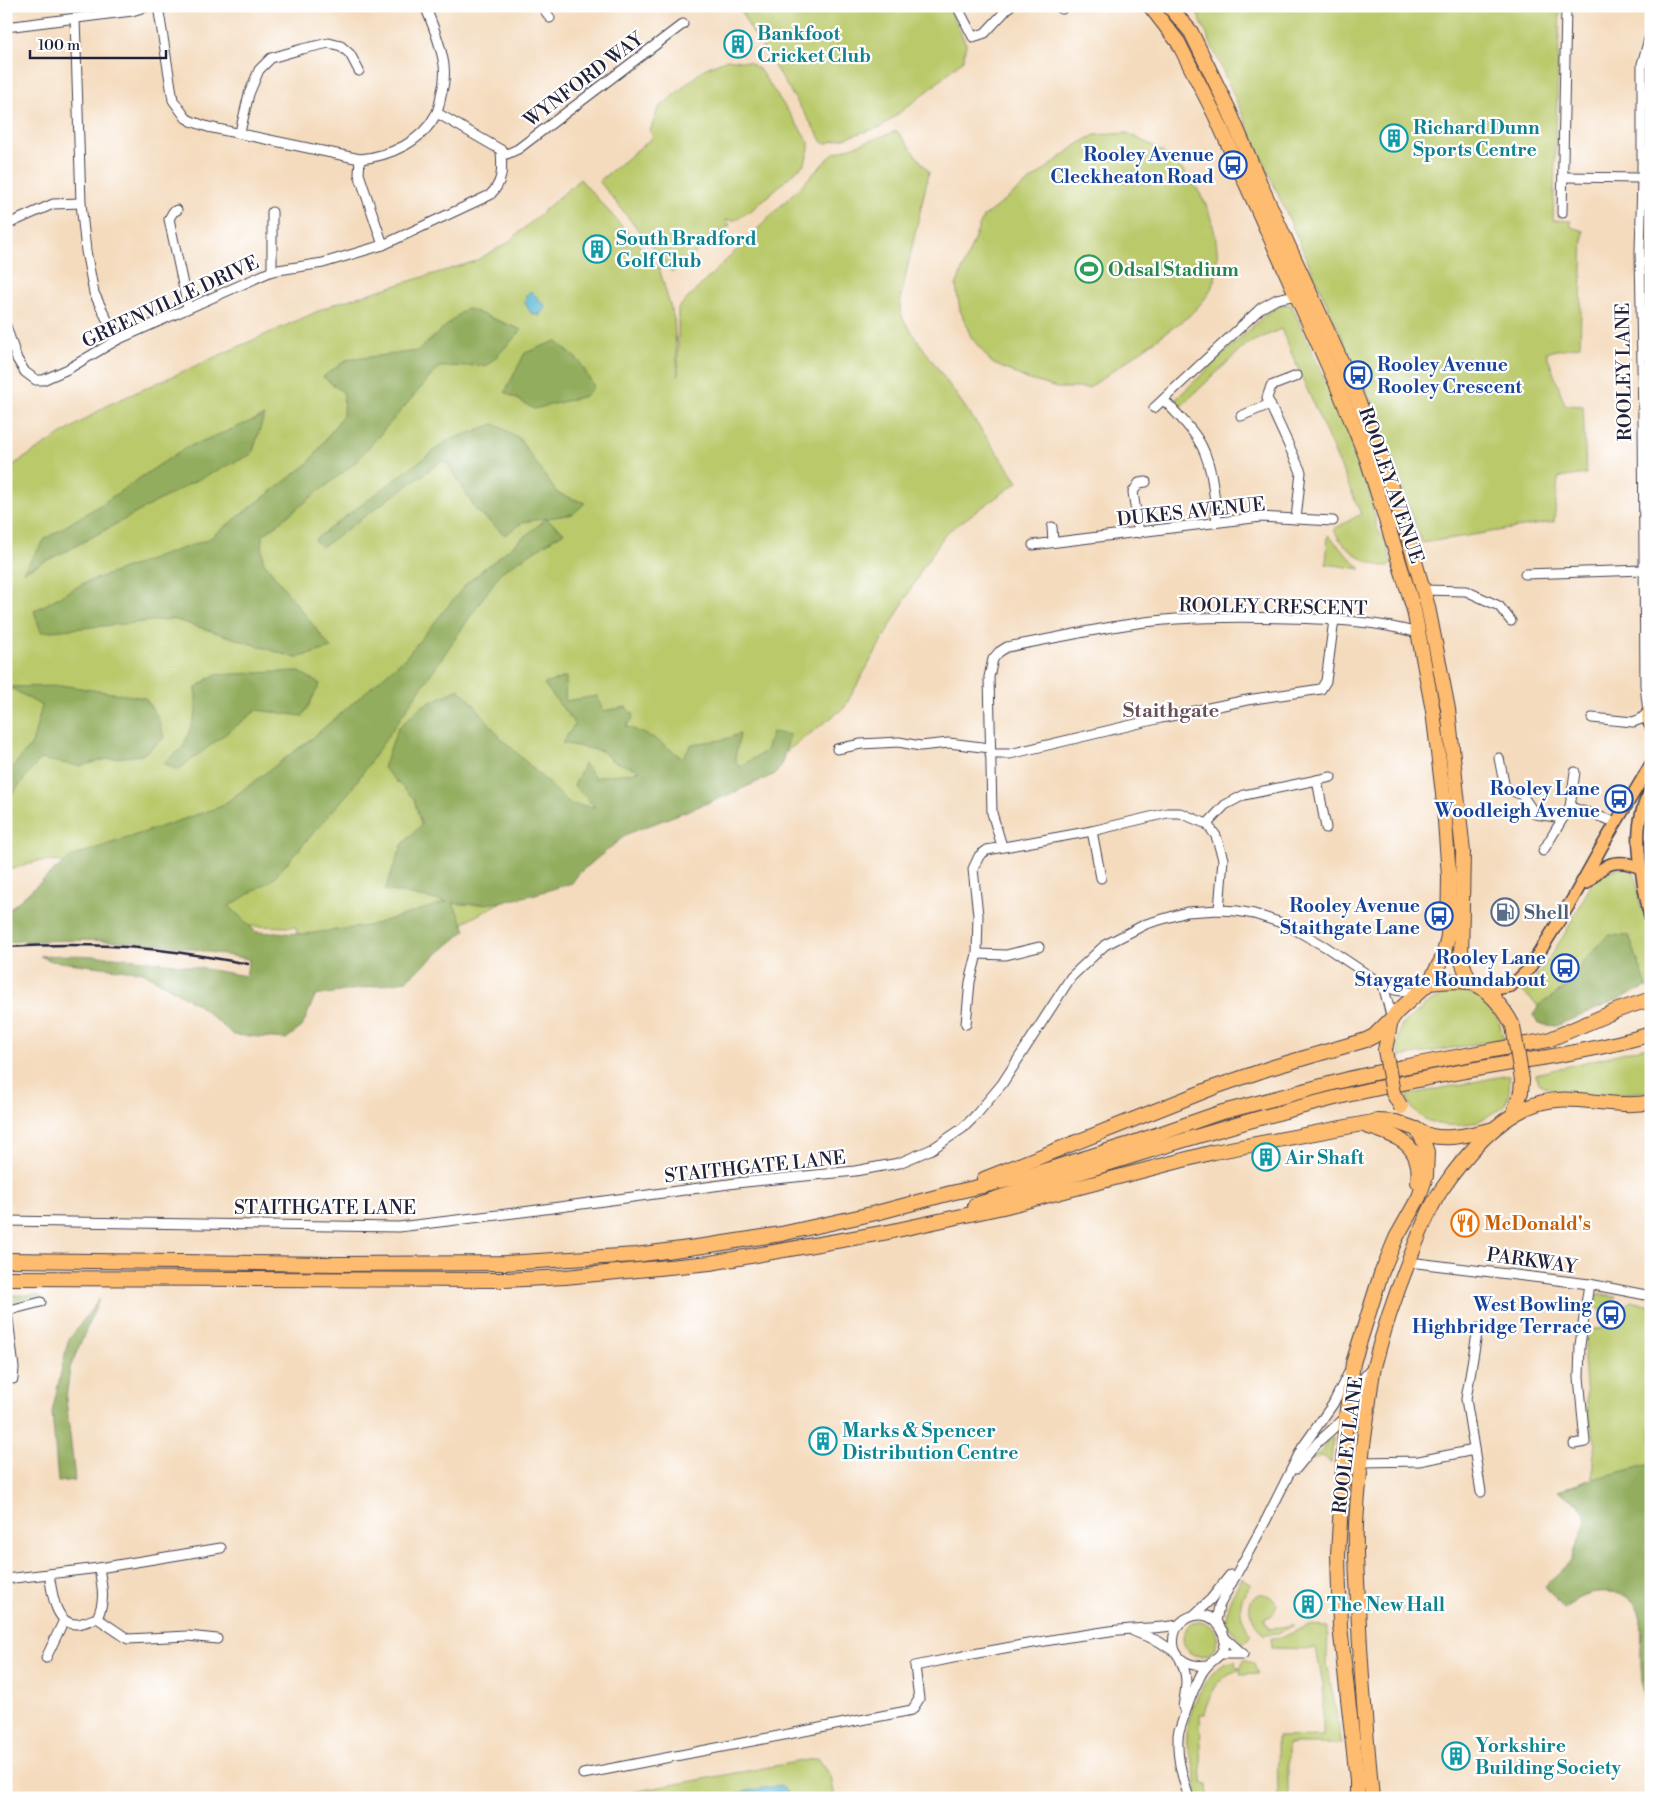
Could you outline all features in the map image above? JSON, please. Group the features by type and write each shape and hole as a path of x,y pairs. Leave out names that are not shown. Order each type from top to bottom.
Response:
{"highway":[{"name":"ROOLEY AVENUE","path":"1150,6 1178,42 1216,114 1336,383 1367,460 1414,610 1433,711 1443,794 1449,876 1449,928 1446,948 1440,964 1424,988"},
{"name":"ROOLEY AVENUE","path":"1169,6 1190,32 1228,108 1262,188 1348,376 1380,454 1423,590 1428,606 1448,709 1463,852 1461,959 1475,984"},
{"path":"951,1193 1015,1165 1215,1087 1270,1068 1366,1040 1374,1036 1424,988 1456,981 1475,984 1507,1014 1513,1026 1522,1080 1521,1092 1513,1115"},
{"path":"6,1260 338,1264 505,1263 636,1255 781,1234 1031,1175 1127,1145 1219,1113 1302,1091 1402,1067 1548,1040 1618,1010 1651,999"},
{"path":"1391,1019 1385,1050 1393,1094 1417,1130"},
{"path":"888,1232 1229,1126 1388,1086 1579,1052 1651,1034"},
{"path":"6,1278 504,1280 565,1278 710,1263 888,1232 1003,1207 1214,1152 1386,1121 1403,1124 1445,1138 1495,1129 1513,1115 1533,1104 1546,1100 1631,1105 1651,1102"},
{"path":"1363,1125 1395,1135 1408,1145 1415,1155 1419,1176 1406,1220"},
{"name":"ROOLEY LANE","path":"1372,1798 1359,1650 1356,1524 1361,1462 1375,1365 1391,1310 1430,1212 1442,1190 1468,1155 1495,1129"},
{"name":"ROOLEY LANE","path":"1358,1798 1340,1626 1338,1555 1346,1418 1353,1363 1389,1254 1421,1192 1426,1176 1427,1155 1423,1140 1417,1130"}],"main road":[{"path":"1649,713 1648,720 1651,726"},
{"path":"1475,984 1496,989 1511,986 1529,970 1572,900 1647,769 1651,758"},
{"path":"1651,790 1643,809 1639,846 1641,868 1651,920"},
{"path":"1572,900 1604,866 1616,862 1625,862 1641,868"},
{"path":"1644,885 1651,895"}],"street":[{"path":"6,26 132,11 148,6"},
{"path":"158,6 173,100 181,113 191,121 208,127 240,132 281,143 360,159 378,157 398,150 422,133 437,114 443,89 444,66 439,43 425,6"},
{"path":"542,6 550,18"},
{"path":"958,6 973,37 986,33 1010,6"},
{"path":"1562,213 1566,6"},
{"path":"75,18 81,203 86,251 94,293 117,340"},
{"name":"WYNFORD WAY","path":"501,150 507,154 518,149 683,24"},
{"name":"ROOLEY LANE","path":"1649,713 1644,684 1647,420 1640,252 1646,121 1642,64 1651,32"},
{"path":"240,132 249,94 259,70 271,58 329,43 340,46 350,54 360,71"},
{"path":"437,114 501,150"},
{"name":"GREENVILLE DRIVE","path":"6,326 25,372 36,380 43,380 68,369 117,340 272,271 323,263 383,245 490,195 498,187 502,172 501,150"},
{"path":"360,159 359,174 383,245"},
{"path":"1564,177 1642,178"},
{"path":"6,225 53,204 81,203"},
{"path":"177,210 173,212 169,219 188,308"},
{"path":"272,212 272,271"},
{"path":"1154,408 1261,308 1277,299 1296,295"},
{"path":"1296,519 1301,472 1267,398 1271,386 1298,376"},
{"path":"1164,400 1198,439 1208,461 1217,522"},
{"path":"1241,416 1270,404"},
{"path":"1138,533 1133,492 1139,483 1146,482"},
{"name":"DUKES AVENUE","path":"1033,545 1261,516 1333,521"},
{"path":"1052,527 1053,542"},
{"path":"1525,574 1644,570"},
{"path":"1423,590 1466,591 1499,606 1511,621"},
{"name":"ROOLEY CRESCENT","path":"1002,846 992,813 990,669 993,658 1007,647 1108,628 1176,619 1239,617 1359,621 1394,626 1418,633"},
{"path":"837,749 861,744 899,742 920,746 949,743 1010,754 1160,718 1247,700 1321,689 1326,681 1334,620"},
{"path":"1592,718 1633,722 1649,713"},
{"path":"1499,758 1505,788 1522,794 1534,814 1563,818"},
{"path":"1543,851 1570,807 1575,772"},
{"path":"1207,824 1225,805 1244,795 1331,777"},
{"path":"1317,780 1326,828"},
{"path":"1570,807 1616,822"},
{"path":"966,1024 970,982 977,954 978,915 973,869 979,856 987,850 1092,831 1167,813 1180,813 1207,824 1216,836 1223,859 1219,910"},
{"path":"1092,831 1101,878"},
{"name":"STAITHGATE LANE","path":"6,1221 399,1226 530,1211 736,1183 854,1171 899,1163 939,1145 963,1128 976,1115 1002,1084 1070,977 1105,945 1146,924 1187,912 1219,910 1254,914 1285,924 1326,947 1383,985 1395,990 1424,988"},
{"path":"977,954 1006,955 1039,947"},
{"path":"1383,985 1391,1019"},
{"name":"PARKWAY","path":"1409,1262 1589,1284 1651,1296"},
{"path":"1574,1444 1585,1442 1579,1377 1581,1336 1589,1284"},
{"path":"14,1379 7,1311 41,1302"},
{"path":"1478,1328 1466,1399 1482,1492"},
{"path":"1216,1620 1219,1606 1302,1448 1333,1404 1353,1363"},
{"path":"1286,1480 1318,1442 1346,1418 1359,1396 1365,1376 1375,1365"},
{"path":"1361,1462 1419,1462 1474,1450"},
{"path":"1193,1616 1222,1586 1257,1535"},
{"path":"6,1579 99,1568 221,1548"},
{"path":"49,1574 53,1599 59,1613 64,1620 77,1624 97,1618 102,1607 103,1595 99,1568"},
{"path":"583,1774 912,1710 919,1699 915,1666 1034,1643 1128,1629 1161,1628 1178,1625 1193,1616 1207,1616 1216,1620 1224,1637 1224,1646 1216,1660 1207,1665 1196,1666 1187,1664 1177,1654 1158,1641 1128,1629"},
{"path":"97,1618 128,1639 188,1636 217,1639"},
{"path":"46,1658 64,1620"},
{"path":"1178,1625 1173,1638 1177,1654 1186,1672 1186,1688 1177,1748 1182,1776 1189,1798"},
{"path":"1221,1654 1243,1654 1224,1637"},
{"path":"1178,1735 1190,1699 1207,1665"}],"green space":[{"path":"738,6 948,6 966,44 963,60 929,90 881,127 824,144 751,30"},
{"path":"1194,6 1560,6 1553,220 1571,221 1571,227 1583,231 1580,346 1546,352 1565,405 1583,406 1586,474 1558,478 1554,522 1422,543 1376,414"},
{"path":"727,59 749,62 759,69 809,142 809,149 805,163 752,210 735,220 726,220 730,225 672,272 599,181 653,137 650,131 658,109 704,69"},
{"path":"897,131 929,172 901,296 900,310 904,321 1018,482 947,532 925,564 844,708 771,763 530,882 498,904 463,923 451,941 303,963 296,927 242,926 222,905 408,666 271,790 121,864 38,861 6,871 6,466 13,465 108,405 334,304 473,262 506,244 580,179 659,268 674,319 678,376 678,308 834,153"},
{"name":"Odsal Stadium","path":"1127,133 1154,147 1179,166 1203,198 1212,221 1217,253 1216,273 1210,292 1189,316 1089,388 1057,388 1027,379 992,363 971,337 960,310 956,286 983,217 1078,144 1095,135"},
{"path":"1288,304 1292,306 1346,426 1370,493 1377,528 1388,547 1392,565 1384,566 1367,561 1350,550 1337,536 1334,529 1361,514 1281,329 1247,344 1179,408 1176,401 1267,313 1281,305"},
{"path":"466,308 522,330 488,365 439,367 355,463 262,536 263,561 331,648 296,658 173,619 41,632 34,611 84,583 209,539 309,463 343,415 344,393 323,377 346,360 418,351"},
{"path":"556,341 580,362 594,387 585,396 534,409 505,392 525,353"},
{"path":"264,416 252,454 193,482 72,548 23,572 45,539 100,505 183,449"},
{"path":"494,424 518,437 557,493 585,503 573,514 523,522 505,535 476,510 449,465 443,460 322,547 314,540 447,441"},
{"path":"546,519 564,532 501,572 350,791 272,880 229,906 256,932 306,934 368,926 447,902 385,890 402,845 421,825 414,799 383,768 398,728 422,706 459,689 473,703 499,736 570,804 595,807 574,786 584,764 595,778 640,770 612,761 602,751 562,743 575,724 544,684 566,677 565,701 597,696 603,711 626,707 633,714 632,720 626,726 654,738 682,758 692,744 722,740 740,734 735,758 739,767 766,751 772,732 790,735 781,766 775,774 728,795 627,834 579,873 572,883 529,896 498,902 483,904 453,903 466,930 405,981 315,996 302,1027 286,1039 234,1035 198,1005 143,972 52,961 40,956 118,957 169,963 246,976 249,959 140,942 82,940 6,942 6,912 70,857 220,807 311,739 405,658 468,582"},
{"path":"1328,535 1361,569 1326,564"},
{"path":"298,671 320,684 303,716 257,710 178,770 163,763 183,748 196,714 196,688 214,675"},
{"path":"67,686 145,698 158,718 164,738 142,755 107,759 79,766 40,759 13,793 6,780 6,775 32,744 42,706 13,689 6,691 6,687"},
{"path":"1619,868 1630,868 1635,873 1640,904 1651,930 1651,987 1647,987 1629,936 1582,963 1573,983 1538,1006 1521,990 1532,983 1563,937 1591,885 1603,873"},
{"path":"1609,935 1629,936 1647,987 1556,1026 1538,1024 1533,1015 1538,1006 1573,983 1582,963"},
{"path":"1456,991 1480,997 1489,1005 1501,1027 1503,1039 1400,1057 1397,1042 1401,1026 1427,1004 1441,996"},
{"path":"1651,1046 1651,1091 1608,1095 1578,1095 1564,1093 1538,1083 1536,1074"},
{"path":"1509,1075 1509,1090 1504,1105 1472,1123 1449,1125 1437,1124 1427,1120 1411,1106 1407,1095"},
{"path":"1597,1294 1616,1297 1605,1310 1601,1311 1593,1300"},
{"path":"6,1295 39,1295 45,1300 6,1305"},
{"path":"99,1299 70,1368 66,1399 75,1480 58,1482 52,1412 68,1341"},
{"path":"1631,1301 1651,1306 1651,1706 1644,1700 1641,1663 1642,1627 1638,1608 1633,1601 1625,1596 1613,1593 1598,1593 1581,1598 1563,1609 1545,1586 1571,1561 1587,1519 1579,1504 1558,1490 1593,1479 1593,1458 1596,1445 1588,1414 1584,1359 1587,1329 1600,1329 1604,1327"},
{"path":"1333,1437 1331,1464 1326,1458 1321,1456 1310,1461 1314,1455 1323,1451 1326,1442"},
{"path":"1651,1464 1651,1706 1644,1700 1641,1663 1642,1627 1638,1608 1633,1601 1625,1596 1613,1593 1598,1593 1581,1598 1563,1609 1545,1586 1571,1561 1587,1519 1579,1504 1558,1490"},
{"path":"1242,1578 1251,1584 1241,1604 1244,1621 1252,1635 1244,1644 1230,1628 1227,1620 1228,1604"},
{"path":"1258,1594 1269,1596 1277,1604 1273,1615 1264,1619 1269,1629 1294,1625 1278,1633 1263,1634 1253,1619 1250,1609 1250,1604"},
{"path":"1200,1622 1207,1623 1212,1627 1216,1632 1216,1646 1212,1651 1207,1655 1200,1656 1193,1655 1188,1651 1184,1646 1183,1639 1184,1632 1188,1627 1193,1623"},
{"path":"1307,1626 1328,1627 1327,1663 1342,1744 1288,1744 1288,1798 1278,1798 1277,1737 1323,1736 1323,1684 1316,1649 1272,1648 1271,1638 1283,1637"},
{"path":"1244,1659 1254,1664 1258,1674 1241,1675 1240,1670 1228,1674 1212,1693 1206,1704 1205,1714 1200,1714 1202,1783 1208,1784 1209,1798 1197,1798 1194,1767 1187,1745 1189,1721 1193,1707 1206,1682 1214,1672 1224,1664 1235,1661 1236,1667 1241,1668"},
{"path":"818,1758 831,1776 835,1798 793,1798 736,1793 735,1798 600,1798"}],"water":[{"path":"531,291 545,306 540,316 531,313 525,303 526,295"},
{"path":"781,1785 793,1798 735,1798 736,1793"}],"railway":[{"path":"6,947 42,945 131,947 187,953 248,964"}],"place":[{"name":"Bankfoot Cricket Club","path":"738,44"},
{"name":"Richard Dunn Sports Centre","path":"1394,138"},
{"name":"Rooley Avenue Cleckheaton Road","path":"1233,165"},
{"name":"South Bradford Golf Club","path":"597,249"},
{"name":"Odsal Stadium","path":"1089,269"},
{"name":"Rooley Avenue Rooley Crescent","path":"1358,375"},
{"name":"Rooley Lane Woodleigh Avenue","path":"1619,799"},
{"name":"Shell","path":"1505,912"},
{"name":"Rooley Avenue Staithgate Lane","path":"1439,916"},
{"name":"Rooley Lane Staygate Roundabout","path":"1565,968"},
{"name":"Air Shaft","path":"1266,1157"},
{"name":"McDonald's","path":"1465,1223"},
{"name":"West Bowling Highbridge Terrace","path":"1611,1315"},
{"name":"Marks & Spencer Distribution Centre","path":"823,1441"},
{"name":"The New Hall","path":"1308,1604"},
{"name":"Yorkshire Building Society","path":"1456,1756"}],"district":[{"name":"Staithgate","path":"1171,710"}]}
